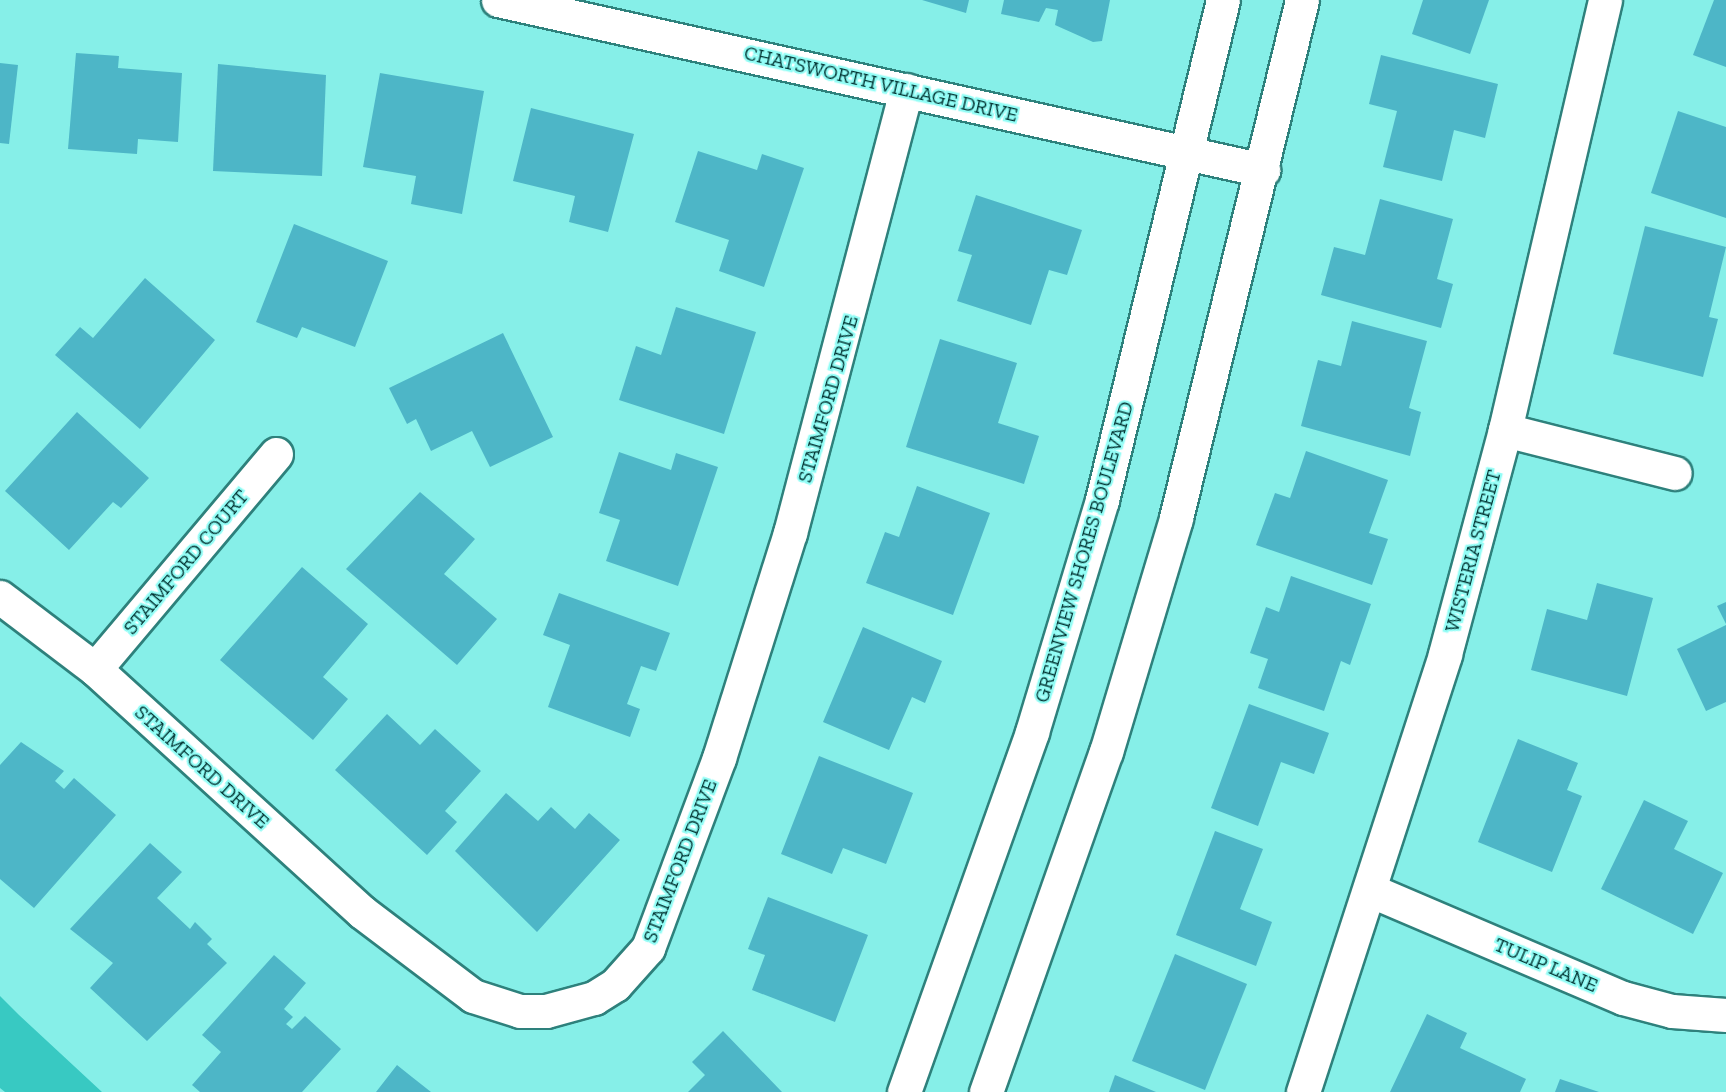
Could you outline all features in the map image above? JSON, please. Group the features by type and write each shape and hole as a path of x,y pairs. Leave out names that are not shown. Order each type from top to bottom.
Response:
{"street":[{"name":"CHATSWORTH VILLAGE DRIVE","path":"498,0 1263,170"},
{"name":"GREENVIEW SHORES BOULEVARD","path":"904,1092 1032,732 1102,500 1189,153 1223,0"},
{"path":"986,1092 1110,741 1176,518 1263,170 1302,0"},
{"name":"WISTERIA STREET","path":"1303,1092 1372,891 1505,430 1605,0"},
{"name":"STAIMFORD DRIVE","path":"0,597 95,669 362,912 473,996 520,1011 546,1011 594,998 615,985 633,968 659,926 719,758 790,533 906,90"},
{"path":"1505,430 1675,473"},
{"name":"STAIMFORD COURT","path":"95,669 276,454"},
{"name":"TULIP LANE","path":"1372,891 1623,998 1672,1011 1726,1015"}],"water":[{"path":"0,996 102,1092 5,1092 0,1088"}],"building":[{"path":"922,0 969,0 966,13"},
{"path":"1004,0 1110,0 1102,41 1093,42 1055,25 1058,10 1046,8 1039,22 1001,14"},
{"path":"1423,0 1489,0 1470,54 1412,34"},
{"path":"1714,0 1726,0 1726,67 1693,55"},
{"path":"76,53 119,56 118,68 182,73 178,142 138,139 137,154 68,149"},
{"path":"1381,55 1498,84 1485,138 1454,130 1442,181 1383,167 1397,111 1369,104"},
{"path":"0,63 18,65 9,144 0,143"},
{"path":"218,64 326,75 322,176 213,171"},
{"path":"380,73 484,91 462,214 411,204 416,176 363,167"},
{"path":"531,108 634,134 608,232 569,222 575,196 513,181"},
{"path":"1678,111 1726,127 1726,218 1651,193"},
{"path":"698,151 757,170 762,154 804,168 764,287 719,271 729,240 675,222"},
{"path":"976,195 1082,230 1067,275 1049,270 1031,325 957,301 972,255 958,251"},
{"path":"1380,199 1453,219 1437,279 1453,284 1441,328 1321,295 1334,247 1365,255"},
{"path":"294,224 388,261 355,347 302,327 297,338 256,322"},
{"path":"1645,226 1726,247 1709,317 1718,319 1703,377 1613,354"},
{"path":"145,278 215,340 140,429 55,355 80,327 93,338"},
{"path":"676,307 756,332 724,434 619,400 636,346 661,355"},
{"path":"1352,321 1427,341 1409,408 1421,412 1410,456 1301,426 1318,360 1341,366"},
{"path":"503,333 553,437 490,467 472,431 431,451 416,419 407,424 389,388"},
{"path":"940,339 1017,363 998,423 1039,436 1024,484 906,447"},
{"path":"77,412 149,478 121,508 113,502 69,550 5,491"},
{"path":"1306,451 1388,480 1369,533 1388,539 1372,585 1256,545 1275,493 1290,498"},
{"path":"619,452 671,470 676,453 718,467 678,586 606,561 620,520 599,513"},
{"path":"917,486 990,513 953,615 866,583 885,532 899,537"},
{"path":"420,492 475,539 444,574 497,619 457,665 346,569"},
{"path":"302,567 368,624 323,677 348,699 313,740 220,660"},
{"path":"1291,576 1371,604 1350,665 1341,661 1324,711 1258,688 1268,659 1250,653 1266,607 1279,612"},
{"path":"1597,583 1653,598 1627,696 1531,670 1547,609 1587,620"},
{"path":"559,593 670,633 656,671 641,666 627,704 640,709 630,737 548,707 570,645 543,635"},
{"path":"1726,602 1726,624 1717,606"},
{"path":"1726,625 1726,702 1706,711 1677,649"},
{"path":"863,627 942,661 925,703 912,697 889,750 823,722"},
{"path":"1249,704 1329,733 1314,774 1281,762 1258,826 1211,808"},
{"path":"387,714 420,745 435,729 481,771 445,811 457,822 427,855 335,770"},
{"path":"1518,739 1578,763 1567,790 1582,796 1552,872 1478,842"},
{"path":"21,742 64,771 55,781 64,789 74,778 116,815 34,908 0,879 0,765"},
{"path":"819,756 913,793 886,864 843,848 832,874 781,854"},
{"path":"506,793 538,821 551,807 575,829 589,813 620,840 537,932 455,851"},
{"path":"1644,800 1688,821 1674,849 1723,873 1693,934 1601,889"},
{"path":"1215,831 1263,849 1240,909 1272,922 1256,966 1176,935"},
{"path":"150,843 182,872 157,898 190,929 195,922 212,939 207,944 227,963 147,1041 90,988 113,963 70,929"},
{"path":"768,897 868,935 835,1022 752,990 765,955 748,949"},
{"path":"1175,954 1247,984 1205,1090 1132,1061"},
{"path":"274,955 306,983 284,1009 293,1017 286,1024 292,1029 305,1016 341,1049 302,1092 200,1092 192,1085 221,1052 202,1035"},
{"path":"1427,1014 1467,1033 1460,1048 1526,1079 1520,1092 1390,1092"},
{"path":"723,1031 782,1092 688,1092 705,1075 692,1062"},
{"path":"397,1065 412,1077 431,1092 376,1092"},
{"path":"1115,1075 1156,1092 1109,1092"},
{"path":"1560,1079 1599,1092 1555,1092"}]}
